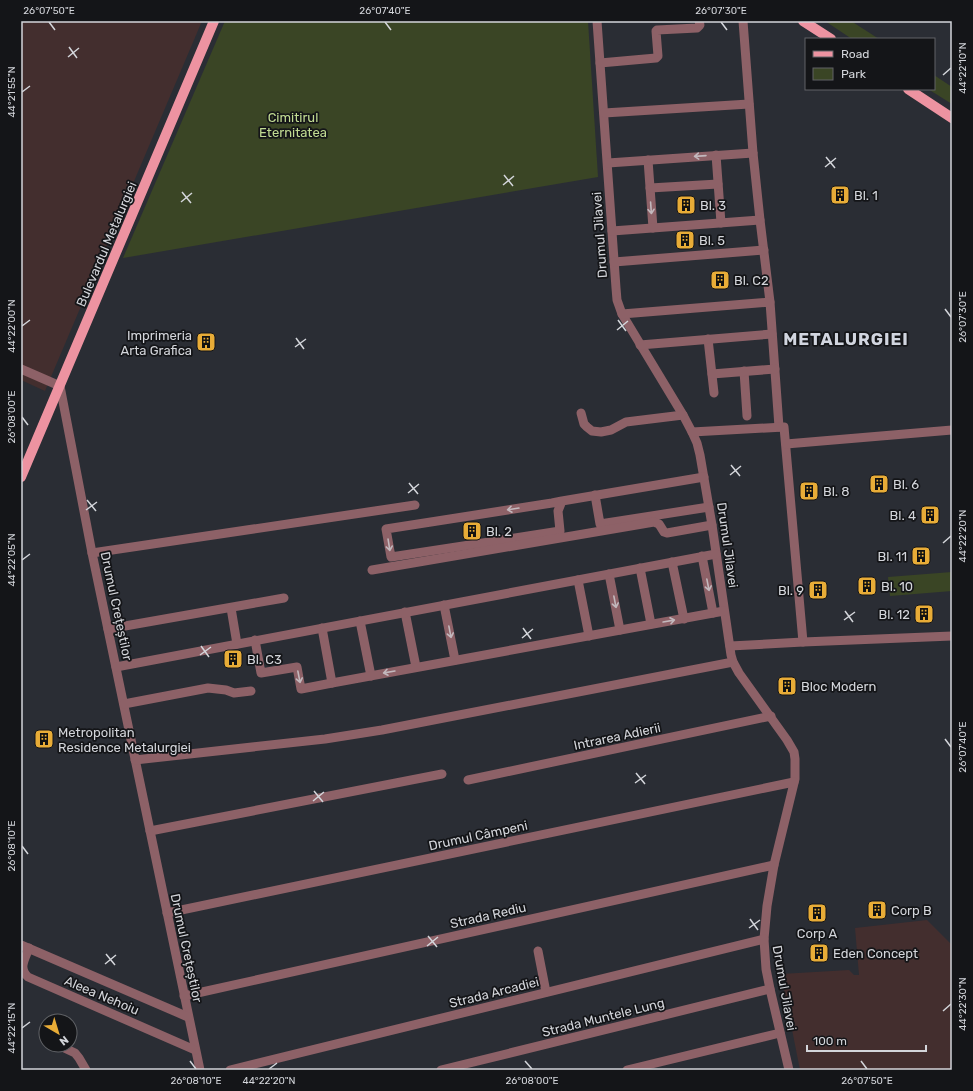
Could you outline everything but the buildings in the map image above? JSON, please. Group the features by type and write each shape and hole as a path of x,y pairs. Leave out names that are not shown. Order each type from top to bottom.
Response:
{"main road":[{"name":"Bulevardul Metalurgiei","path":"21,477 214,21"},
{"path":"803,21 829,38"},
{"path":"910,90 952,118"}],"street":[{"name":"Drumul Jilavei","path":"597,21 618,300 622,314 692,432 700,455 712,525 724,612 734,662 739,673 771,716 794,752 796,766 794,782 774,865 766,911 764,939 766,969 789,1070"},
{"path":"600,63 656,58 658,56 657,30 697,28 700,25 699,21"},
{"path":"743,21 753,153 770,302 779,427"},
{"path":"604,114 749,104"},
{"path":"608,163 753,153"},
{"path":"716,155 721,223"},
{"path":"648,160 653,228"},
{"path":"650,188 718,184"},
{"path":"612,231 760,220"},
{"path":"614,262 764,250"},
{"path":"622,314 770,302"},
{"path":"640,346 772,334"},
{"path":"708,339 714,393"},
{"path":"21,369 60,386"},
{"path":"712,374 775,369"},
{"path":"744,371 747,416"},
{"name":"Drumul Crețeștilor","path":"60,386 92,553 200,1070"},
{"path":"581,412 584,424 592,431 601,432 611,430 626,422 683,415"},
{"path":"692,432 784,427 803,642"},
{"path":"786,444 952,430"},
{"path":"562,501 558,511 560,531 391,556 386,529 704,477"},
{"path":"595,495 600,524 709,508"},
{"path":"92,553 415,506"},
{"path":"372,570 654,522 659,524 664,532 667,533 712,525"},
{"path":"116,667 716,554"},
{"path":"702,556 713,613"},
{"path":"672,562 684,619"},
{"path":"640,568 651,624"},
{"path":"609,574 620,630"},
{"path":"578,580 589,636"},
{"path":"108,629 284,598"},
{"path":"444,605 455,660"},
{"path":"231,608 237,644"},
{"path":"405,612 416,668"},
{"path":"255,640 261,673 297,667 301,689 651,624 724,612"},
{"path":"360,621 371,676"},
{"path":"322,628 332,683"},
{"path":"730,646 952,636"},
{"path":"135,760 325,739 382,730 734,662"},
{"path":"124,704 208,688 226,690 234,693 251,691"},
{"name":"Intrarea Adierii","path":"468,780 771,716"},
{"path":"150,831 442,774"},
{"name":"Drumul Câmpeni","path":"167,913 794,782"},
{"name":"Strada Rediu","path":"184,996 774,865"},
{"name":"Strada Arcadiei","path":"230,1070 764,939"},
{"path":"25,946 188,1017"},
{"name":"Aleea Nehoiu","path":"25,946 22,965 23,972 28,977 195,1050"},
{"path":"538,951 546,992"},
{"name":"Strada Muntele Lung","path":"441,1070 770,989"},
{"path":"627,1070 780,1032"},
{"path":"75,1053 86,1070"}],"shaded area":[{"path":"21,21 202,21 45,391 21,380"},
{"path":"927,920 952,945 952,1070 800,1070 781,974 849,970 854,975 859,975 855,928"}],"green space":[{"name":"Cimitirul Eternitatea","path":"225,21 588,21 598,177 123,258"},
{"path":"825,21 851,21 877,38 850,38"},
{"path":"935,76 952,87 952,104 930,90 935,90"},
{"path":"952,572 952,591 890,596 888,577"}],"place":[{"name":"Bl. 1","path":"840,195"},
{"name":"Bl. 3","path":"686,205"},
{"name":"Bl. 5","path":"685,240"},
{"name":"Bl. C2","path":"720,280"},
{"name":"Imprimeria Arta Grafica","path":"206,342"},
{"name":"Bl. 6","path":"879,484"},
{"name":"Bl. 8","path":"809,491"},
{"name":"Bl. 4","path":"930,515"},
{"name":"Bl. 2","path":"472,531"},
{"name":"Bl. 11","path":"921,556"},
{"name":"Bl. 10","path":"867,586"},
{"name":"Bl. 9","path":"818,590"},
{"name":"Bl. 12","path":"924,614"},
{"name":"Bl. C3","path":"233,659"},
{"name":"Bloc Modern","path":"787,686"},
{"name":"Metropolitan Residence Metalurgiei","path":"44,739"},
{"name":"Corp B","path":"877,910"},
{"name":"Corp A","path":"817,913"},
{"name":"Eden Concept","path":"819,953"}],"district":[{"name":"METALURGIEI","path":"846,339"}]}
